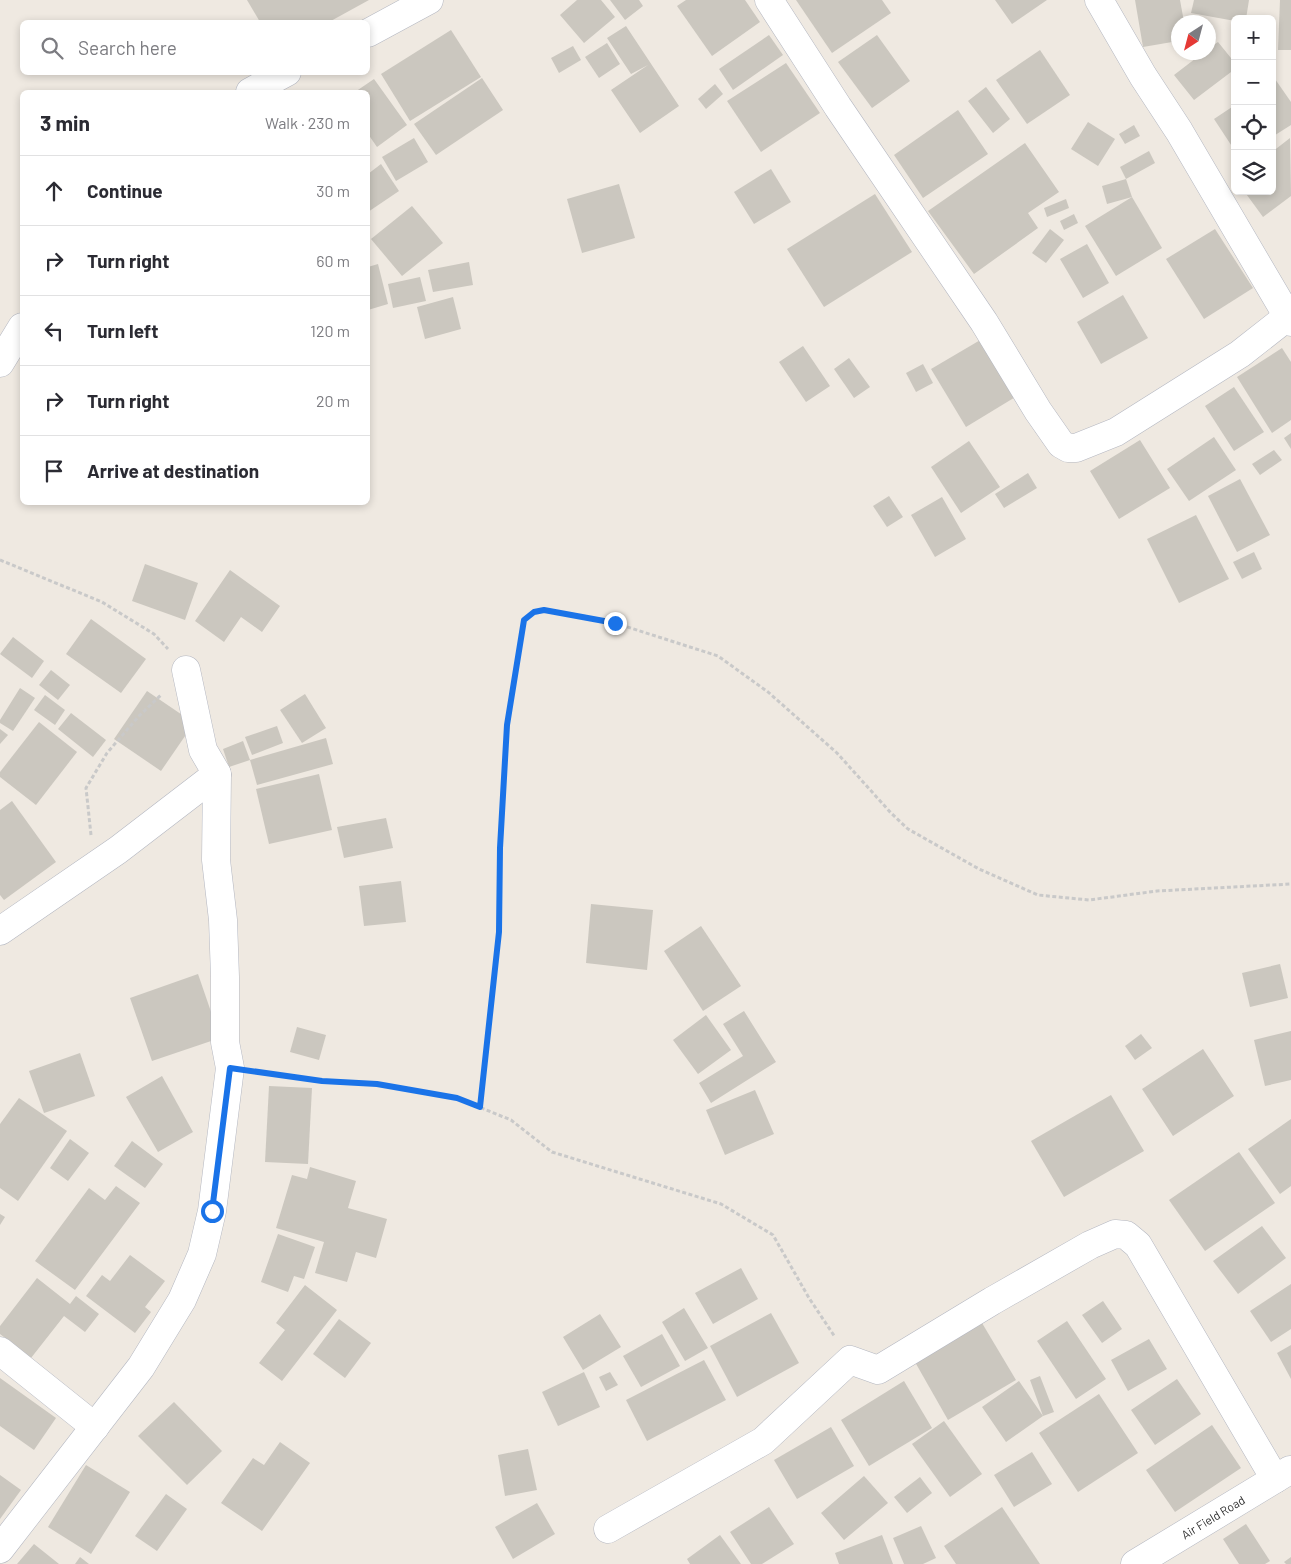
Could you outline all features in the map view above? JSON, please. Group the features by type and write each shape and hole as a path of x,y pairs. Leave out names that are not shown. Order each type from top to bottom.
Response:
{"street":[{"path":"370,32 429,0"},
{"path":"769,0 984,322 1038,411 1061,444 1068,448 1076,448 1116,432 1240,354 1290,318 1099,0"},
{"path":"254,90 281,75"},
{"path":"0,363 20,330"},
{"path":"0,1549 141,1367 182,1300 202,1254 212,1211 230,1068 225,1042 224,939 216,860 217,774 204,750 186,670"},
{"path":"0,931 94,868 217,774"},
{"path":"608,1529 763,1441 850,1360 878,1370 992,1301 1090,1245 1115,1234 1126,1235 1138,1245 1283,1474"},
{"path":"0,1351 95,1427"},
{"name":"Air Field Road","path":"1135,1564 1283,1474"}],"path":[{"path":"0,560 102,602 154,634 186,670 139,716 107,753 86,788 94,868"},
{"path":"480,1107 499,932 500,848 507,725 524,620 534,612 544,610 615,623 718,656 768,692 837,753 908,829 979,869 1038,894 1089,900 1157,891 1291,884"},
{"path":"230,1068 322,1081 377,1084 457,1098 511,1120 552,1152 721,1204 773,1235 809,1298 850,1360"}],"building":[{"path":"247,0 369,0 333,20 259,20"},
{"path":"577,0 601,0 615,17 584,43 560,15"},
{"path":"610,0 639,0 643,6 625,20"},
{"path":"686,0 745,0 760,22 712,56 677,6"},
{"path":"796,0 882,0 891,13 832,53"},
{"path":"995,0 1047,0 1012,24"},
{"path":"1135,0 1180,0 1183,15 1171,15 1171,42 1143,47"},
{"path":"1194,0 1249,0 1247,15 1231,15 1231,20 1216,18 1216,15 1191,13"},
{"path":"1280,0 1291,0 1291,50 1278,50"},
{"path":"626,26 679,106 640,133 611,90 648,65 631,74 607,38"},
{"path":"451,30 481,77 410,121 381,74"},
{"path":"769,35 783,55 733,90 719,69"},
{"path":"877,35 910,81 872,108 838,62"},
{"path":"1218,42 1231,58 1231,72 1194,100 1174,75 1194,60 1216,60 1216,43"},
{"path":"607,43 620,64 599,78 585,57"},
{"path":"573,46 581,60 559,73 551,58"},
{"path":"1040,50 1070,95 1027,124 996,80"},
{"path":"786,63 820,113 761,152 727,101"},
{"path":"482,78 503,110 436,155 414,124"},
{"path":"374,79 407,125 377,147 370,137 370,90 358,90"},
{"path":"1276,80 1291,102 1291,125 1276,134"},
{"path":"715,84 723,94 706,109 698,99"},
{"path":"986,87 1010,119 993,133 968,101"},
{"path":"1231,108 1231,145 1214,119"},
{"path":"958,110 988,154 923,198 894,155"},
{"path":"1088,122 1115,139 1098,166 1071,149"},
{"path":"1134,125 1140,136 1125,144 1119,134"},
{"path":"414,138 428,162 396,181 382,157"},
{"path":"1290,138 1291,196 1263,217 1247,195 1276,195 1276,149"},
{"path":"1025,143 1059,192 1028,213 1038,228 974,274 928,211"},
{"path":"1149,151 1155,163 1126,179 1120,167"},
{"path":"381,164 399,191 370,211 370,172"},
{"path":"771,169 791,202 754,224 734,192"},
{"path":"1126,179 1132,197 1107,204 1102,186"},
{"path":"619,184 635,238 582,253 567,199"},
{"path":"875,194 912,252 824,307 787,249"},
{"path":"1132,197 1162,248 1116,276 1085,226"},
{"path":"1066,199 1069,208 1047,217 1044,208"},
{"path":"412,206 443,243 402,276 371,239"},
{"path":"1074,214 1078,223 1064,230 1060,221"},
{"path":"1050,229 1064,240 1046,263 1032,253"},
{"path":"1215,229 1253,288 1204,319 1166,259"},
{"path":"1087,244 1109,283 1083,298 1060,259"},
{"path":"469,262 473,285 433,292 428,270"},
{"path":"378,264 388,304 370,309 370,266"},
{"path":"420,277 426,301 393,308 388,284"},
{"path":"1123,295 1148,338 1101,364 1077,322"},
{"path":"453,297 461,329 425,339 417,307"},
{"path":"982,339 1017,396 966,427 931,369"},
{"path":"803,346 830,386 806,402 779,362"},
{"path":"1282,348 1291,362 1291,420 1272,433 1237,377"},
{"path":"849,358 870,387 854,398 834,369"},
{"path":"923,364 933,383 916,392 906,373"},
{"path":"1234,387 1264,432 1234,451 1205,406"},
{"path":"1291,433 1291,449 1284,438"},
{"path":"1214,437 1236,470 1189,501 1167,469"},
{"path":"1140,440 1170,488 1119,519 1090,471"},
{"path":"969,441 1000,487 961,513 931,467"},
{"path":"1274,450 1282,460 1260,475 1252,464"},
{"path":"1028,473 1037,488 1004,508 995,494"},
{"path":"1240,479 1270,535 1237,552 1208,496"},
{"path":"889,496 903,517 887,527 873,506"},
{"path":"942,497 966,539 935,557 911,515"},
{"path":"1196,515 1229,579 1179,603 1147,539"},
{"path":"1254,552 1262,569 1242,579 1233,562"},
{"path":"145,564 198,583 185,620 132,601"},
{"path":"230,570 280,606 262,632 241,617 224,642 195,621"},
{"path":"91,619 146,659 121,693 66,654"},
{"path":"13,637 44,661 32,678 0,654"},
{"path":"51,670 70,685 58,700 39,685"},
{"path":"20,688 35,698 13,731 0,723 0,720"},
{"path":"147,691 194,723 161,771 114,739"},
{"path":"305,694 326,728 302,743 280,710"},
{"path":"45,695 65,710 55,725 34,710"},
{"path":"71,713 106,740 93,757 58,729"},
{"path":"39,722 77,752 36,805 0,777 0,772"},
{"path":"277,726 283,743 252,755 245,737"},
{"path":"0,729 8,735 0,744"},
{"path":"326,738 333,764 257,785 250,760"},
{"path":"243,741 250,760 229,767 223,749"},
{"path":"319,774 332,830 269,844 256,789"},
{"path":"12,801 56,862 4,900 0,895 0,810"},
{"path":"386,818 393,848 344,858 337,827"},
{"path":"401,881 406,922 364,926 359,886"},
{"path":"591,904 653,910 647,970 586,963"},
{"path":"701,926 741,986 703,1011 664,951"},
{"path":"1280,964 1288,998 1250,1007 1242,973"},
{"path":"198,974 220,1038 152,1061 130,998"},
{"path":"744,1011 776,1062 711,1103 699,1083 743,1056 723,1024"},
{"path":"706,1015 731,1050 698,1074 673,1040"},
{"path":"297,1027 326,1035 319,1060 290,1052"},
{"path":"1291,1031 1291,1080 1265,1086 1254,1040"},
{"path":"1141,1034 1152,1048 1135,1060 1125,1046"},
{"path":"1203,1049 1234,1096 1173,1136 1142,1089"},
{"path":"80,1053 95,1096 44,1113 29,1071"},
{"path":"162,1076 193,1132 158,1152 126,1097"},
{"path":"269,1086 312,1088 308,1164 265,1162"},
{"path":"755,1090 774,1134 725,1155 706,1110"},
{"path":"1111,1095 1144,1151 1064,1197 1031,1141"},
{"path":"19,1098 67,1131 18,1201 0,1188 0,1124"},
{"path":"1291,1119 1291,1186 1280,1194 1248,1149"},
{"path":"70,1139 89,1153 68,1181 50,1168"},
{"path":"132,1141 163,1164 145,1188 114,1166"},
{"path":"1239,1152 1275,1203 1205,1251 1169,1200"},
{"path":"310,1167 356,1181 348,1208 387,1219 376,1258 356,1252 347,1282 315,1273 324,1242 276,1228 292,1175 307,1179"},
{"path":"116,1186 140,1203 75,1290 35,1261 89,1188 105,1200"},
{"path":"0,1214 5,1217 0,1225"},
{"path":"1262,1226 1286,1258 1238,1294 1213,1261"},
{"path":"278,1234 315,1247 304,1279 294,1276 288,1292 261,1282"},
{"path":"130,1255 165,1281 145,1307 151,1312 135,1333 86,1296 102,1275 110,1281"},
{"path":"741,1268 758,1299 713,1324 695,1293"},
{"path":"37,1278 70,1304 76,1296 99,1314 85,1332 64,1316 31,1358 0,1334 0,1326"},
{"path":"1291,1284 1291,1329 1271,1342 1250,1311"},
{"path":"305,1285 337,1310 282,1381 259,1363 285,1330 276,1323"},
{"path":"1103,1301 1122,1329 1102,1343 1082,1315"},
{"path":"684,1308 708,1348 685,1361 662,1322"},
{"path":"771,1313 799,1363 737,1397 710,1346"},
{"path":"600,1314 621,1347 583,1370 563,1337"},
{"path":"339,1319 371,1343 345,1378 313,1354"},
{"path":"1067,1321 1106,1379 1076,1399 1037,1341"},
{"path":"982,1323 1016,1380 948,1420 915,1362"},
{"path":"662,1334 680,1366 641,1387 623,1356"},
{"path":"1149,1339 1167,1369 1128,1391 1111,1360"},
{"path":"1291,1345 1291,1379 1277,1353"},
{"path":"704,1360 726,1400 647,1441 626,1400"},
{"path":"584,1372 600,1407 558,1426 542,1392"},
{"path":"610,1372 618,1385 606,1391 599,1377"},
{"path":"1040,1376 1054,1412 1043,1416 1030,1380"},
{"path":"0,1378 56,1418 34,1450 0,1426"},
{"path":"1177,1379 1201,1414 1155,1445 1131,1410"},
{"path":"904,1381 932,1428 869,1466 841,1420"},
{"path":"1019,1381 1043,1416 1006,1442 982,1407"},
{"path":"1099,1394 1138,1453 1078,1492 1039,1433"},
{"path":"174,1402 222,1451 187,1485 138,1436"},
{"path":"944,1421 982,1474 950,1497 912,1444"},
{"path":"1212,1425 1241,1468 1175,1512 1146,1470"},
{"path":"831,1427 854,1466 797,1499 774,1460"},
{"path":"280,1442 310,1463 262,1531 221,1503 253,1458 264,1465"},
{"path":"528,1449 537,1490 505,1496 498,1455"},
{"path":"1032,1452 1052,1484 1014,1507 994,1475"},
{"path":"86,1465 130,1492 91,1554 48,1527"},
{"path":"0,1475 21,1490 0,1519"},
{"path":"864,1476 888,1503 844,1540 821,1513"},
{"path":"920,1477 932,1493 907,1513 894,1497"},
{"path":"166,1494 187,1509 157,1551 135,1536"},
{"path":"537,1503 555,1534 513,1559 495,1527"},
{"path":"769,1507 794,1544 762,1564 751,1564 730,1532"},
{"path":"1002,1507 1040,1564 956,1564 944,1546"},
{"path":"1246,1524 1270,1561 1265,1564 1239,1564 1223,1539"},
{"path":"921,1526 936,1558 923,1564 904,1564 893,1538"},
{"path":"720,1535 741,1564 690,1564 687,1559"},
{"path":"882,1535 893,1564 839,1564 835,1553"},
{"path":"34,1544 59,1564 17,1564"},
{"path":"80,1557 89,1564 75,1564"},
{"path":"1291,1557 1291,1564 1284,1562"}],"route":[{"path":"212,1211 230,1068 322,1081 377,1084 457,1098 480,1107 499,932 500,848 507,725 524,620 534,612 544,610 615,623"}]}
